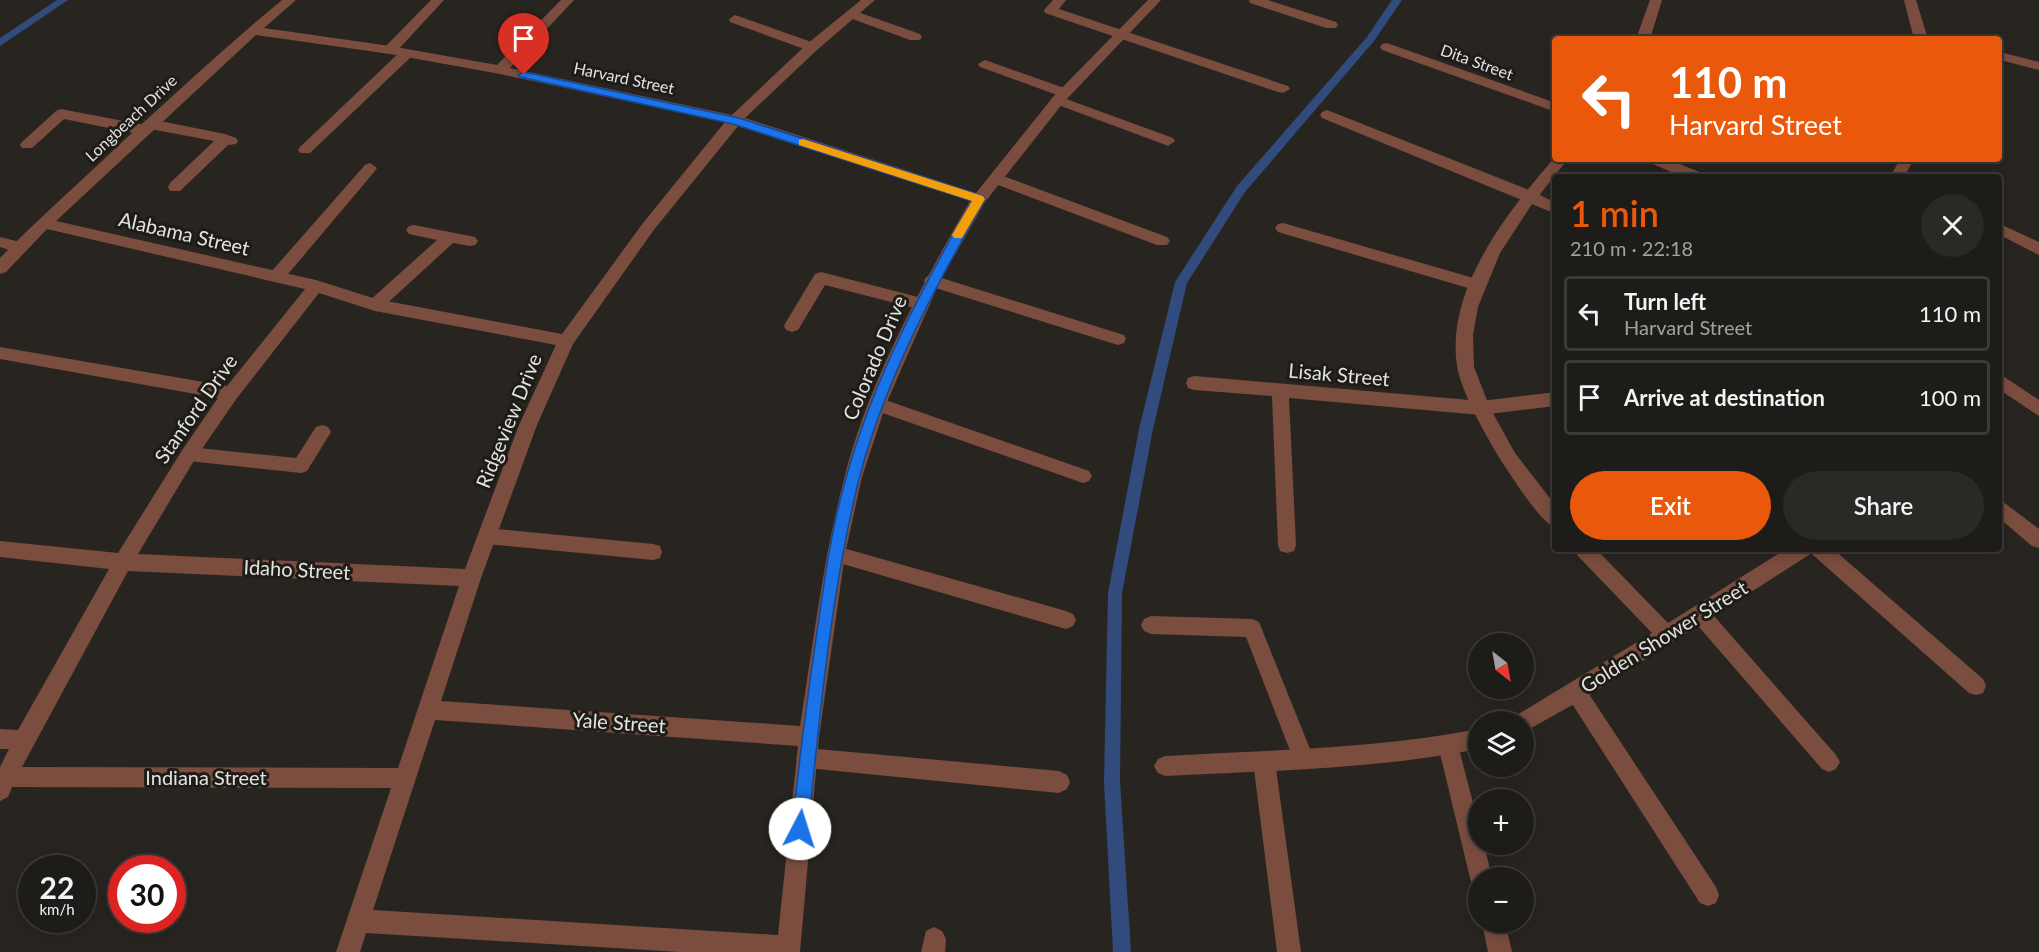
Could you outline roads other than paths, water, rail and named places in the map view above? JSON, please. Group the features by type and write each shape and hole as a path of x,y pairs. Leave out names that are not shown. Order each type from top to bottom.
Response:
{"street":[{"name":"Longbeach Drive","path":"0,268 43,223 252,30 290,0"},
{"path":"390,50 438,0"},
{"path":"500,70 568,0"},
{"path":"1060,0 1050,10 1283,89"},
{"name":"Colorado Drive","path":"788,950 808,747 836,554 853,477 877,404 932,280 979,199 1062,96 1155,0"},
{"path":"1255,0 1331,25"},
{"path":"1644,36 1656,0"},
{"path":"1910,0 1920,36"},
{"path":"863,4 915,37"},
{"name":"Ridgeview Drive","path":"348,952 471,578 528,424 566,340 648,227 735,120 812,47 863,4"},
{"path":"735,19 812,47"},
{"name":"Harvard Street","path":"252,30 390,50 500,70 735,120 979,199"},
{"name":"Dita Street","path":"1387,47 1552,107"},
{"path":"305,150 407,53"},
{"path":"2002,57 2039,66"},
{"path":"985,64 1168,141"},
{"path":"27,145 61,114 228,140 175,187"},
{"path":"1327,115 1552,207"},
{"path":"1552,515 1508,460 1481,408 1465,365 1466,326 1478,285 1502,234 1529,196 1558,162"},
{"path":"1660,162 1690,174"},
{"path":"278,276 370,168"},
{"path":"995,178 1162,241"},
{"name":"Alabama Street","path":"43,223 316,286"},
{"path":"1283,228 1478,285"},
{"path":"414,230 470,242"},
{"path":"2002,230 2039,249"},
{"path":"375,305 450,237"},
{"path":"0,242 19,247"},
{"path":"792,326 821,278 922,304"},
{"path":"932,280 1118,339"},
{"path":"316,286 375,305 566,340"},
{"name":"Stanford Drive","path":"3,783 24,740 123,561 189,454 231,393 316,286"},
{"path":"0,353 231,393"},
{"path":"2002,382 2039,409"},
{"name":"Lisak Street","path":"1194,383 1481,408 1552,399"},
{"path":"1280,392 1287,545"},
{"path":"877,404 1083,476"},
{"path":"189,454 301,466 322,432"},
{"path":"2002,510 2039,540"},
{"path":"487,536 653,552"},
{"name":"Idaho Street","path":"0,549 123,561 471,578"},
{"path":"1587,552 1666,634"},
{"name":"Golden Shower Street","path":"1534,716 1797,552"},
{"path":"1824,552 1976,686"},
{"path":"836,554 1066,620"},
{"path":"1700,614 1829,762"},
{"path":"1151,625 1252,628 1303,759"},
{"path":"1576,692 1708,894"},
{"name":"Yale Street","path":"428,710 808,747 1059,782"},
{"path":"0,739 24,740"},
{"path":"1165,766 1303,759 1468,741"},
{"path":"1448,745 1478,867"},
{"path":"1264,760 1289,952"},
{"name":"Indiana Street","path":"3,783 406,778"},
{"path":"358,921 788,950"},
{"path":"1496,933 1500,952"}],"waterway":[{"path":"0,43 63,0"},
{"path":"1122,952 1112,782 1115,593 1146,429 1181,282 1241,189 1371,39 1397,0"}]}
